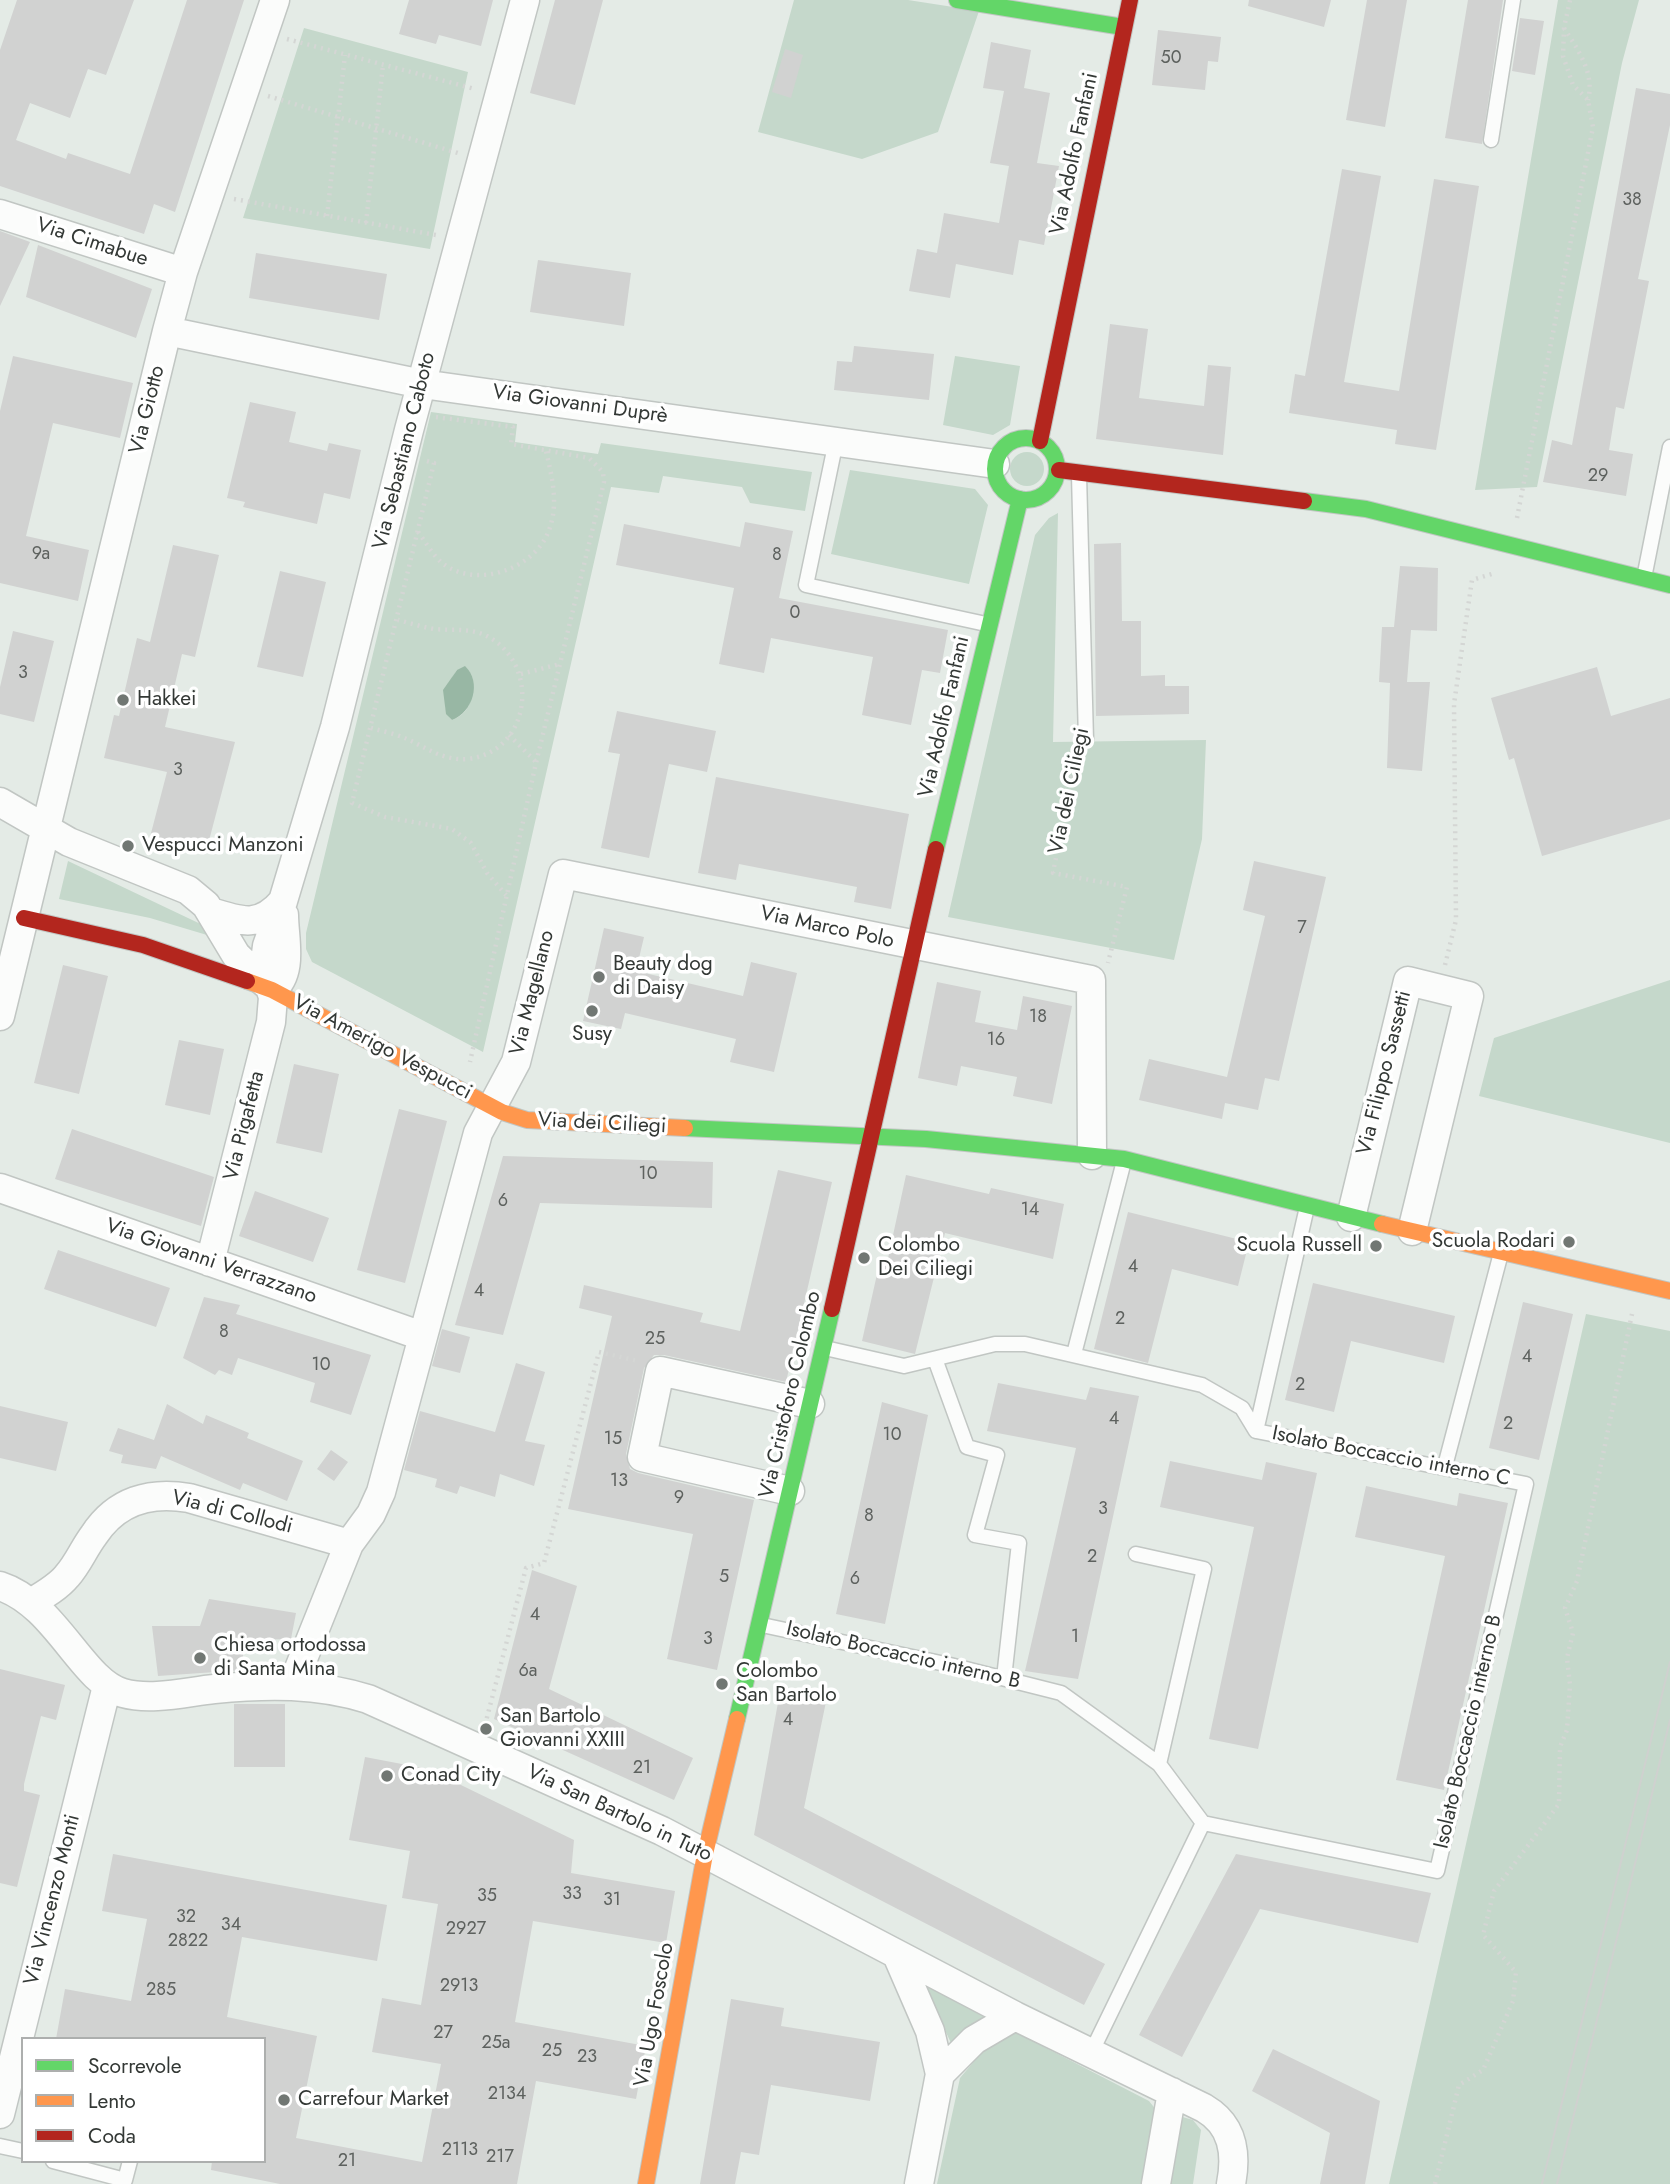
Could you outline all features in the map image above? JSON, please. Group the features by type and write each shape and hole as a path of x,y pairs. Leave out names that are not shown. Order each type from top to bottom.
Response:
{"street":[{"name":"Via Giotto","path":"0,1016 167,331 183,272 275,0"},
{"name":"Via Sebastiano Caboto","path":"272,990 265,973 265,956 335,727 422,384 525,0"},
{"path":"957,0 1123,27"},
{"name":"Via Adolfo Fanfani","path":"1040,441 1130,0"},
{"name":"Via Cimabue","path":"0,214 183,272"},
{"name":"Via Giovanni Duprè","path":"167,331 422,384 995,464"},
{"path":"1031,438 1040,441 1054,454 1059,470 1048,491 1040,497 1020,499 1011,496 998,482 995,464 998,454 1012,441 1031,438"},
{"path":"1059,470 1366,509 1670,585"},
{"name":"Via Adolfo Fanfani","path":"914,946 988,624 1020,499"},
{"name":"Via Amerigo Vespucci","path":"0,802 69,842 188,890 216,921 244,965 272,990"},
{"name":"Via Marco Polo","path":"563,874 1091,980"},
{"name":"Via Magellano","path":"493,1107 516,1062 563,874"},
{"path":"184,958 206,948 216,921 262,920 284,901"},
{"name":"Via Amerigo Vespucci","path":"24,918 143,945 272,990 493,1107"},
{"name":"Via Cristoforo Colombo","path":"705,1854 914,946"},
{"path":"1091,980 1092,1155"},
{"name":"Via Filippo Sassetti","path":"1351,1217 1408,981 1469,996 1412,1231"},
{"name":"Via Pigafetta","path":"210,1262 271,1022 272,990"},
{"path":"292,1686 349,1544 372,1514 382,1492 478,1133 493,1107"},
{"name":"Via dei Ciliegi","path":"493,1107 515,1117 538,1122 872,1136 1124,1159"},
{"path":"1124,1159 1351,1217 1670,1291"},
{"name":"Via Giovanni Verrazzano","path":"0,1188 422,1336"},
{"path":"790,1491 642,1457 660,1371 810,1404"},
{"name":"Via di Collodi","path":"32,1602 64,1580 105,1520 123,1506 146,1497 169,1495 189,1498 349,1544"},
{"path":"0,1586 32,1602 107,1686"},
{"name":"Via San Bartolo in Tuto","path":"107,1686 124,1693 163,1695 242,1687 292,1686 341,1690 368,1699 705,1854 1015,2015 1205,2108 1223,2123 1235,2157 1231,2184"},
{"name":"Via Vincenzo Monti","path":"23,2037 107,1686"},
{"name":"Via Ugo Foscolo","path":"646,2184 705,1854"},
{"path":"897,1955 930,2031 940,2074 919,2184"},
{"path":"940,2074 974,2040 1015,2015"},
{"name":"Via Vincenzo Monti","path":"0,2114 20,2050"},
{"path":"1156,2184 1172,2092"}],"lane":[{"path":"1492,140 1513,0"},
{"path":"836,441 806,585 988,624"},
{"path":"1644,579 1670,447"},
{"name":"Via dei Ciliegi","path":"1079,473 1086,740"},
{"path":"1074,1354 1124,1159"},
{"path":"1256,1430 1307,1205"},
{"path":"1445,1466 1501,1252"},
{"name":"Isolato Boccaccio interno C","path":"823,1347 904,1366 1010,1342 1074,1354 1202,1385 1242,1408 1256,1430 1526,1484"},
{"path":"935,1359 967,1447 997,1455 975,1535 1020,1543 1004,1678"},
{"name":"Isolato Boccaccio interno B","path":"759,1624 1061,1693 1159,1764 1203,1823 1437,1871 1526,1484"},
{"path":"1136,1554 1204,1569 1159,1764"},
{"path":"1091,2053 1203,1823"},
{"path":"0,2146 21,2151"},
{"path":"61,2163 125,2180 129,2163"}],"path":[{"path":"1570,0 1564,28 1566,68 1573,85 1588,100"},
{"path":"1517,518 1593,127 1586,67 1564,28"},
{"path":"264,33 499,96"},
{"path":"327,216 345,55"},
{"path":"366,223 383,65"},
{"path":"245,89 482,160"},
{"path":"209,195 461,239"},
{"path":"432,428 435,417 513,427 511,444 589,458 603,472 604,482 536,763 468,1071"},
{"path":"427,449 425,460 435,463 352,803 385,817 452,829 463,835 471,843 487,873 506,895"},
{"path":"418,532 441,561 470,574 500,572 527,559 549,533 553,517 554,489 546,451"},
{"path":"1438,988 1456,920 1454,704 1472,580 1506,569"},
{"path":"371,728 405,738 449,758 483,755 509,736 523,707 521,674 510,653 489,637 463,629 435,629 398,620"},
{"path":"521,674 560,664"},
{"path":"509,736 536,763"},
{"name":"Via dei Ciliegi","path":"1086,740 1079,740 1053,873 1127,887 1104,982 1091,980"},
{"path":"1435,2184 1459,2085 1483,2070 1513,2001 1516,1972 1483,1935 1494,1891 1559,1804 1560,1747 1567,1730 1570,1685 1567,1658 1573,1633 1565,1608 1577,1581 1632,1313"},
{"path":"475,1721 485,1726 526,1568 544,1563 599,1352 653,1364 660,1371"}],"shaded area":[{"path":"794,0 908,0 979,11 938,132 862,159 758,132"},
{"path":"1558,0 1639,0 1622,63 1537,487 1475,490"},
{"path":"304,28 468,72 430,249 243,218"},
{"path":"955,356 1020,366 1010,425 993,435 943,425"},
{"path":"431,412 517,424 515,442 598,454 601,443 812,472 805,511 750,503 742,487 663,476 659,493 611,487 483,1052 312,962 306,949 306,933","holes":["457,670 470,672 470,701 465,712 452,720 445,702 448,688"]},
{"path":"1027,452 1039,457 1044,469 1039,481 1027,486 1015,481 1010,469 1015,457"},
{"path":"850,470 975,489 988,505 969,584 831,554"},
{"path":"1058,513 1053,742 1206,740 1202,839 1174,960 948,917 1035,535 1049,518"},
{"path":"465,666 473,680 473,696 465,710 452,720 446,714 443,690 457,670"},
{"path":"68,861 209,928 207,935 150,918 59,899"},
{"path":"1670,980 1670,1143 1479,1096 1494,1038"},
{"path":"1586,1314 1670,1331 1670,2184 1389,2184"},
{"path":"922,1981 986,2017 968,2026 951,2043"},
{"path":"1015,2032 1149,2101 1157,2111 1144,2184 937,2184 960,2078 981,2053"},
{"path":"1179,2116 1193,2120 1201,2130 1193,2184 1168,2184"}],"building":[{"path":"17,0 134,0 106,75 88,69 70,118 30,103 16,140 66,159 68,153 130,174 187,0 244,0 175,212 154,204 144,234 0,186 0,50"},
{"path":"409,0 493,0 481,46 439,35 436,44 399,34"},
{"path":"555,0 603,0 575,105 530,93"},
{"path":"1249,0 1331,0 1324,27 1248,6"},
{"path":"1367,0 1407,0 1385,127 1346,120"},
{"path":"1468,0 1503,0 1482,144 1445,138"},
{"path":"1520,18 1544,21 1535,75 1512,71"},
{"path":"1158,30 1221,37 1218,62 1208,61 1205,90 1152,85"},
{"path":"991,42 1031,50 1024,88 1050,93 1037,163 1059,166 1044,245 1019,240 1013,275 956,264 950,298 909,291 917,249 937,253 944,213 999,223 1009,166 990,163 1004,91 983,88"},
{"path":"785,49 803,55 791,98 772,92"},
{"path":"1636,88 1670,94 1670,125 1638,279 1649,281 1624,409 1616,407 1609,450 1633,454 1626,496 1543,482 1552,440 1572,445"},
{"path":"1342,169 1381,176 1344,382 1399,391 1434,179 1479,186 1436,450 1395,444 1397,430 1289,413 1295,374 1305,376"},
{"path":"0,231 30,242 0,306"},
{"path":"38,245 152,289 136,338 26,297"},
{"path":"256,253 387,274 379,320 249,298"},
{"path":"538,260 631,273 624,326 530,312"},
{"path":"1110,324 1148,329 1139,398 1204,406 1208,365 1231,367 1223,455 1096,439"},
{"path":"854,346 934,354 929,400 834,390 837,361 852,362"},
{"path":"13,356 133,383 120,438 53,423 26,536 89,550 78,601 0,583 0,411"},
{"path":"250,402 296,412 289,442 327,451 329,443 361,450 350,499 324,493 317,524 243,507 245,502 227,498"},
{"path":"745,522 793,531 779,598 948,630 940,673 922,670 911,725 862,715 873,657 771,638 764,673 719,664 734,588 616,565 624,524 740,547"},
{"path":"1121,543 1122,621 1141,621 1141,676 1165,675 1165,686 1189,686 1189,714 1096,716 1094,544"},
{"path":"173,545 219,555 195,657 182,654 165,727 235,742 206,852 150,837 167,772 104,758 114,715 119,716 137,638 150,642"},
{"path":"1400,566 1438,568 1437,631 1411,630 1407,682 1430,682 1422,771 1387,768 1390,683 1379,682 1382,627 1394,627"},
{"path":"280,571 326,582 303,677 257,667"},
{"path":"13,631 54,641 34,722 0,714 0,687"},
{"path":"1597,667 1611,716 1670,698 1670,819 1542,856 1514,758 1509,760 1491,698"},
{"path":"617,711 716,731 707,772 669,764 649,858 601,848 620,754 608,752"},
{"path":"716,777 909,814 891,909 854,902 857,887 739,864 736,880 698,873"},
{"path":"1254,861 1326,877 1279,1081 1265,1078 1258,1110 1225,1103 1222,1119 1139,1100 1149,1059 1227,1077 1265,916 1243,910"},
{"path":"604,928 644,937 636,971 743,996 751,962 797,973 774,1072 730,1062 736,1039 625,1013 621,1029 583,1021"},
{"path":"63,965 108,976 79,1094 34,1083"},
{"path":"937,982 981,991 975,1022 1017,1030 1023,996 1072,1006 1052,1104 1013,1096 1017,1077 961,1066 957,1086 918,1078"},
{"path":"179,1040 224,1049 210,1115 165,1105"},
{"path":"294,1064 339,1074 322,1153 276,1143"},
{"path":"399,1109 447,1121 405,1283 357,1270"},
{"path":"72,1129 214,1177 201,1226 55,1179"},
{"path":"503,1156 713,1162 712,1208 540,1203 503,1335 455,1325"},
{"path":"778,1170 832,1182 786,1382 654,1355 644,1368 626,1454 630,1469 638,1473 754,1500 717,1670 667,1659 693,1534 568,1509 612,1316 579,1308 584,1285 703,1313 700,1322 740,1331"},
{"path":"906,1175 989,1194 991,1188 1064,1204 1053,1259 945,1233 915,1354 862,1341 880,1261 887,1263"},
{"path":"255,1191 329,1218 313,1262 239,1236"},
{"path":"1128,1212 1249,1242 1238,1286 1172,1269 1148,1363 1094,1349"},
{"path":"58,1250 170,1288 156,1327 44,1289"},
{"path":"1313,1283 1455,1316 1444,1363 1351,1341 1334,1412 1285,1400"},
{"path":"204,1297 240,1305 236,1314 371,1355 351,1415 310,1402 315,1383 238,1358 232,1375 219,1370 215,1375 183,1358"},
{"path":"1523,1302 1573,1314 1539,1460 1489,1448"},
{"path":"442,1329 470,1337 460,1373 432,1366"},
{"path":"516,1363 545,1372 525,1441 545,1445 534,1486 500,1474 495,1497 460,1486 457,1494 435,1487 437,1479 404,1470 420,1411 495,1432"},
{"path":"998,1383 1086,1400 1090,1387 1139,1396 1078,1679 1025,1671 1076,1448 987,1431"},
{"path":"882,1402 928,1415 885,1624 836,1614"},
{"path":"167,1404 203,1424 206,1415 249,1433 247,1438 303,1461 287,1501 243,1483 240,1490 161,1456 156,1469 121,1463 123,1455 109,1451 118,1428 154,1440"},
{"path":"0,1406 68,1422 56,1471 0,1458"},
{"path":"331,1450 348,1462 334,1481 317,1469"},
{"path":"1170,1461 1262,1480 1266,1462 1317,1473 1258,1749 1209,1739 1254,1527 1160,1507"},
{"path":"1366,1486 1457,1506 1459,1493 1508,1503 1444,1790 1396,1780 1445,1556 1355,1537"},
{"path":"532,1570 577,1586 549,1689 693,1758 674,1800 494,1719"},
{"path":"209,1599 296,1613 291,1639 242,1640 244,1670 158,1676 152,1626 200,1626"},
{"path":"0,1669 65,1685 56,1720 41,1716 24,1784 24,1791 40,1795 17,1887 0,1883"},
{"path":"781,1686 827,1697 804,1808 1105,1964 1084,2005 754,1835"},
{"path":"234,1704 285,1704 285,1767 234,1767"},
{"path":"365,1757 428,1769 574,1840 571,1873 675,1891 666,1943 533,1921 515,2022 646,2046 636,2099 536,2081 517,2184 280,2184 211,2170 212,2163 266,2163 266,2037 56,2037 65,1989 131,2001 147,1919 102,1911 113,1854 387,1905 377,1961 242,1937 227,2017 317,2036 296,2138 422,2162 441,2064 372,2052 382,1998 421,2005 438,1904 402,1898 410,1851 349,1840"},
{"path":"1236,1854 1431,1893 1418,1943 1260,1909 1182,2057 1139,2035"},
{"path":"731,1999 784,2008 781,2026 880,2042 870,2101 771,2085 759,2155 741,2152 735,2184 700,2184"},
{"path":"1273,2049 1380,2101 1365,2184 1320,2184 1330,2133 1252,2091"}],"tram line":[{"path":"1542,2184 1670,1662"},
{"path":"1557,2184 1670,1720"}],"traffic: fast":[{"path":"957,0 1123,27"},
{"path":"1020,438 1032,438 1048,447 1055,457 1057,469 1055,481 1048,491 1032,500 1020,500 1009,495 1000,486 995,475 995,463 1000,452 1009,443 1020,438"},
{"path":"936,849 1020,499"},
{"path":"1304,501 1366,509 1670,585"},
{"path":"685,1128 926,1139 1124,1159 1382,1224"},
{"path":"737,1719 832,1309"}],"traffic: slow":[{"path":"247,981 272,990 502,1112 527,1120 685,1128"},
{"path":"1382,1224 1670,1291"},
{"path":"646,2184 705,1854 737,1719"}],"traffic: jam":[{"path":"1040,441 1130,0"},
{"path":"1059,470 1304,501"},
{"path":"832,1309 936,849"},
{"path":"24,918 143,945 247,981"}],"place":[{"name":"Hakkei","path":"123,700"},
{"name":"Vespucci Manzoni","path":"128,846"},
{"name":"Beauty dog di Daisy","path":"599,977"},
{"name":"Susy","path":"592,1011"},
{"name":"Scuola Rodari","path":"1569,1242"},
{"name":"Scuola Russell","path":"1376,1246"},
{"name":"Colombo Dei Ciliegi","path":"864,1258"},
{"name":"Chiesa ortodossa di Santa Mina","path":"200,1658"},
{"name":"Colombo San Bartolo","path":"722,1684"},
{"name":"San Bartolo Giovanni XXIII","path":"486,1729"},
{"name":"Conad City","path":"387,1776"},
{"name":"Carrefour Market","path":"284,2100"}]}
